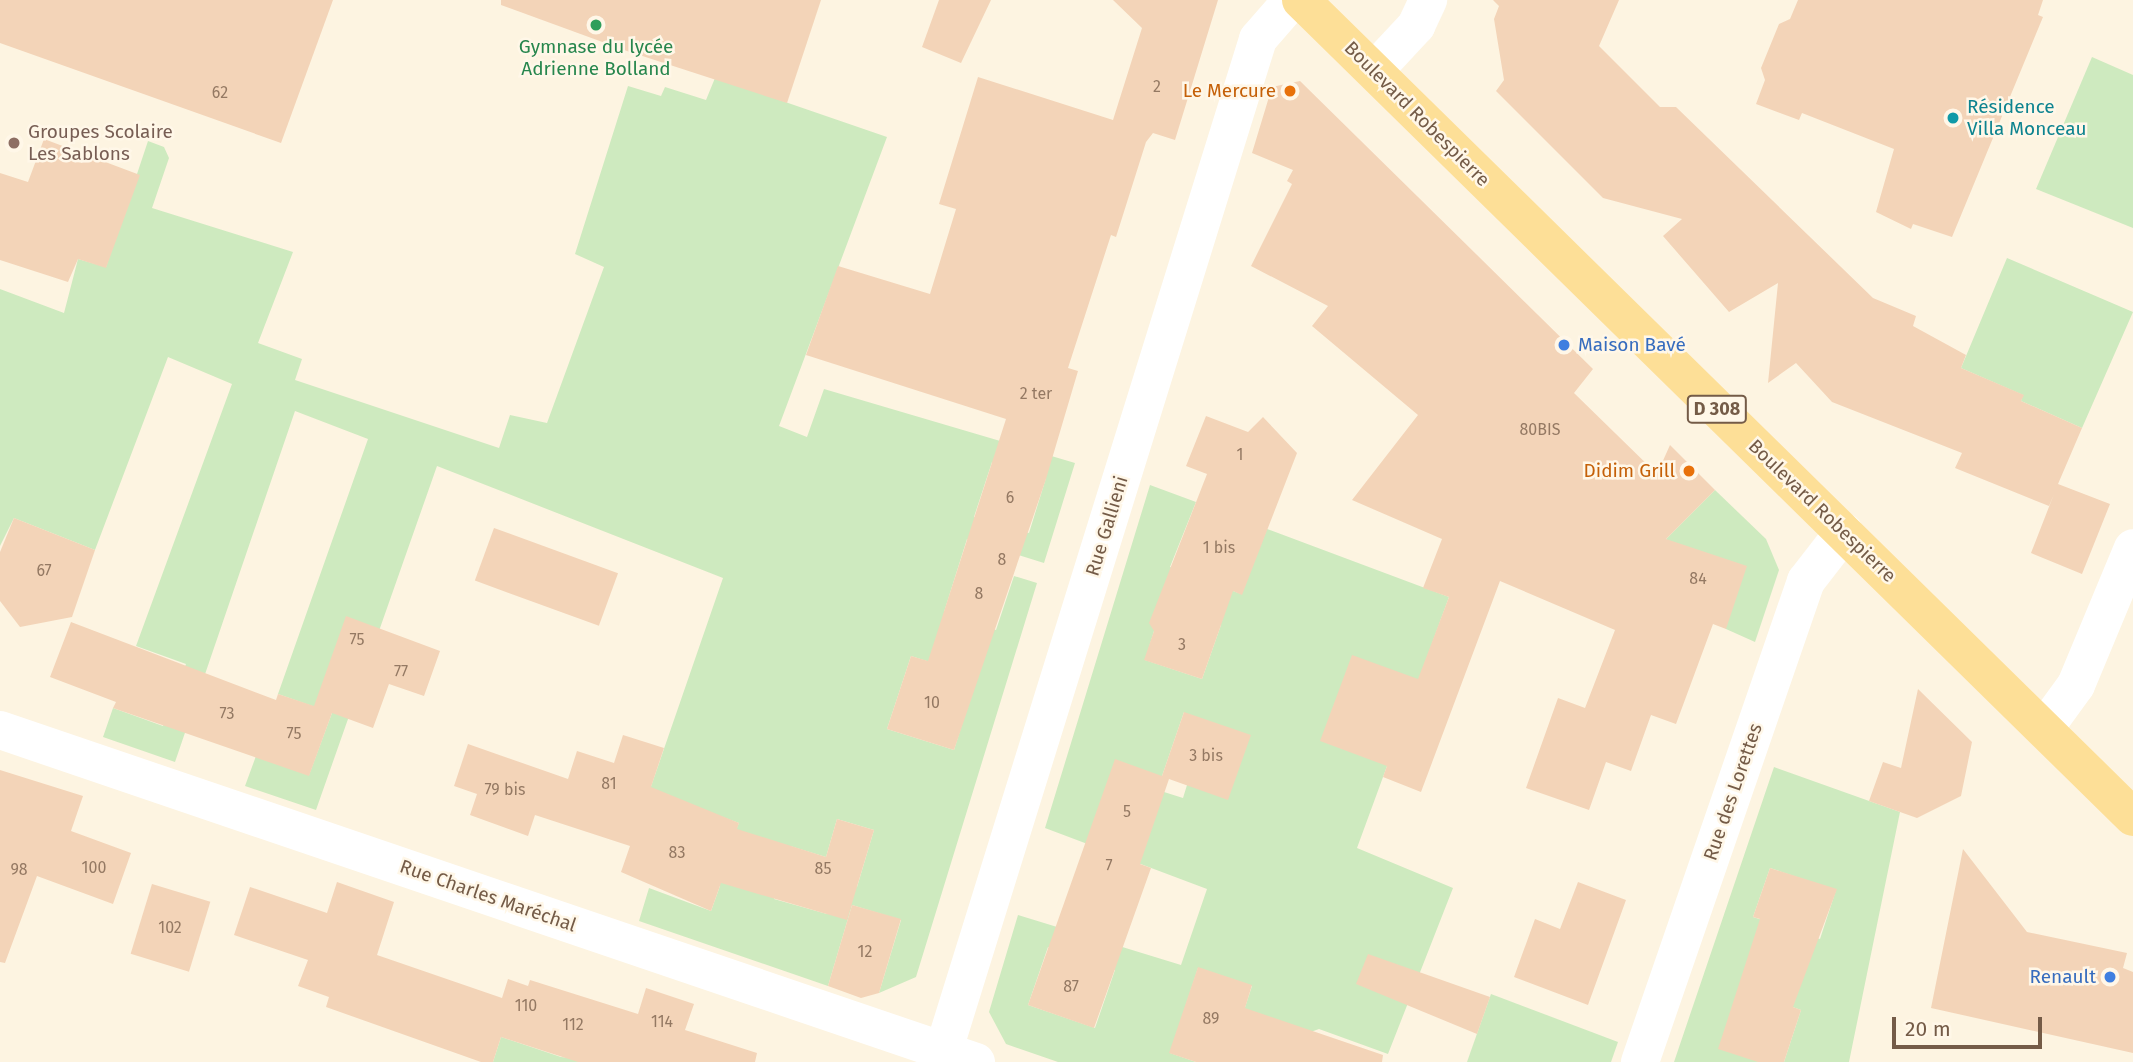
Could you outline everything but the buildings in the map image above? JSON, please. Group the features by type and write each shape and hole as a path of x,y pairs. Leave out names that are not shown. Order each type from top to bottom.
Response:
{"main road":[{"name":"Boulevard Robespierre","path":"1301,0 2133,817"}],"street":[{"name":"Rue Gallieni","path":"953,1058 1258,39 1292,0"},
{"path":"1374,71 1416,26 1428,0"},
{"name":"Rue des Lorettes","path":"1640,1062 1806,581 1844,532"},
{"path":"2044,729 2076,685 2133,548"},
{"name":"Rue Charles Maréchal","path":"0,730 953,1058"}],"green space":[{"path":"2092,57 2133,75 2133,228 2036,189"},
{"path":"715,78 887,137 779,426 807,437 824,389 1075,463 1044,563 967,539 944,612 996,630 1014,576 1037,583 916,977 879,993 901,920 852,905 828,986 639,921 649,888 711,911 720,886 713,883 739,823 714,814 637,827 723,578 437,466 316,810 245,786 256,756 309,775 332,713 278,694 368,439 295,411 175,762 103,737 113,708 163,726 186,664 136,646 232,384 168,357 95,550 14,518 0,546 0,289 64,313 78,259 106,267 148,141 164,147 169,158 152,208 293,252 258,343 302,359 295,380 499,448 510,415 547,423 604,267 575,254 628,86 661,96 665,87 706,100","holes":["992,462 1046,478 1029,533 974,517","911,656 977,677 954,750 887,729","837,819 874,830 857,887 837,881 827,914 774,899 790,846 826,857"]},
{"path":"2007,258 2133,312 2082,428 2021,401 2023,395 1961,368"},
{"path":"1150,485 1196,502 1170,567 1241,594 1267,529 1449,597 1357,848 1453,888 1388,1054 1319,1029 1227,1062 1252,986 1198,968 1170,1053 1196,1062 1058,1062 1006,1044 989,1012 1018,915 1181,965 1207,889 1045,828","holes":["1221,625 1202,679 1145,660 1154,631","1184,712 1187,785 1183,798 1164,792 1162,776","1048,947 1115,970 1095,1028 1028,1005"]},
{"path":"1715,490 1766,539 1779,570 1755,642 1726,629 1666,539"},
{"path":"1774,767 1900,812 1849,1062 1784,1062 1801,1010 1739,988 1758,1062 1674,1062","holes":["1770,868 1836,890 1820,939 1753,917"]},
{"path":"1491,994 1618,1042 1611,1062 1467,1062"},
{"path":"501,1037 561,1057 604,1062 493,1062"}],"place":[{"name":"Gymnase du lycée Adrienne Bolland","path":"596,25"},
{"name":"Le Mercure","path":"1290,91"},
{"name":"Résidence Villa Monceau","path":"1953,118"},
{"name":"Groupes Scolaire Les Sablons","path":"14,143"},
{"name":"Maison Bavé","path":"1564,345"},
{"name":"Didim Grill","path":"1689,471"},
{"name":"Renault","path":"2110,977"}]}
